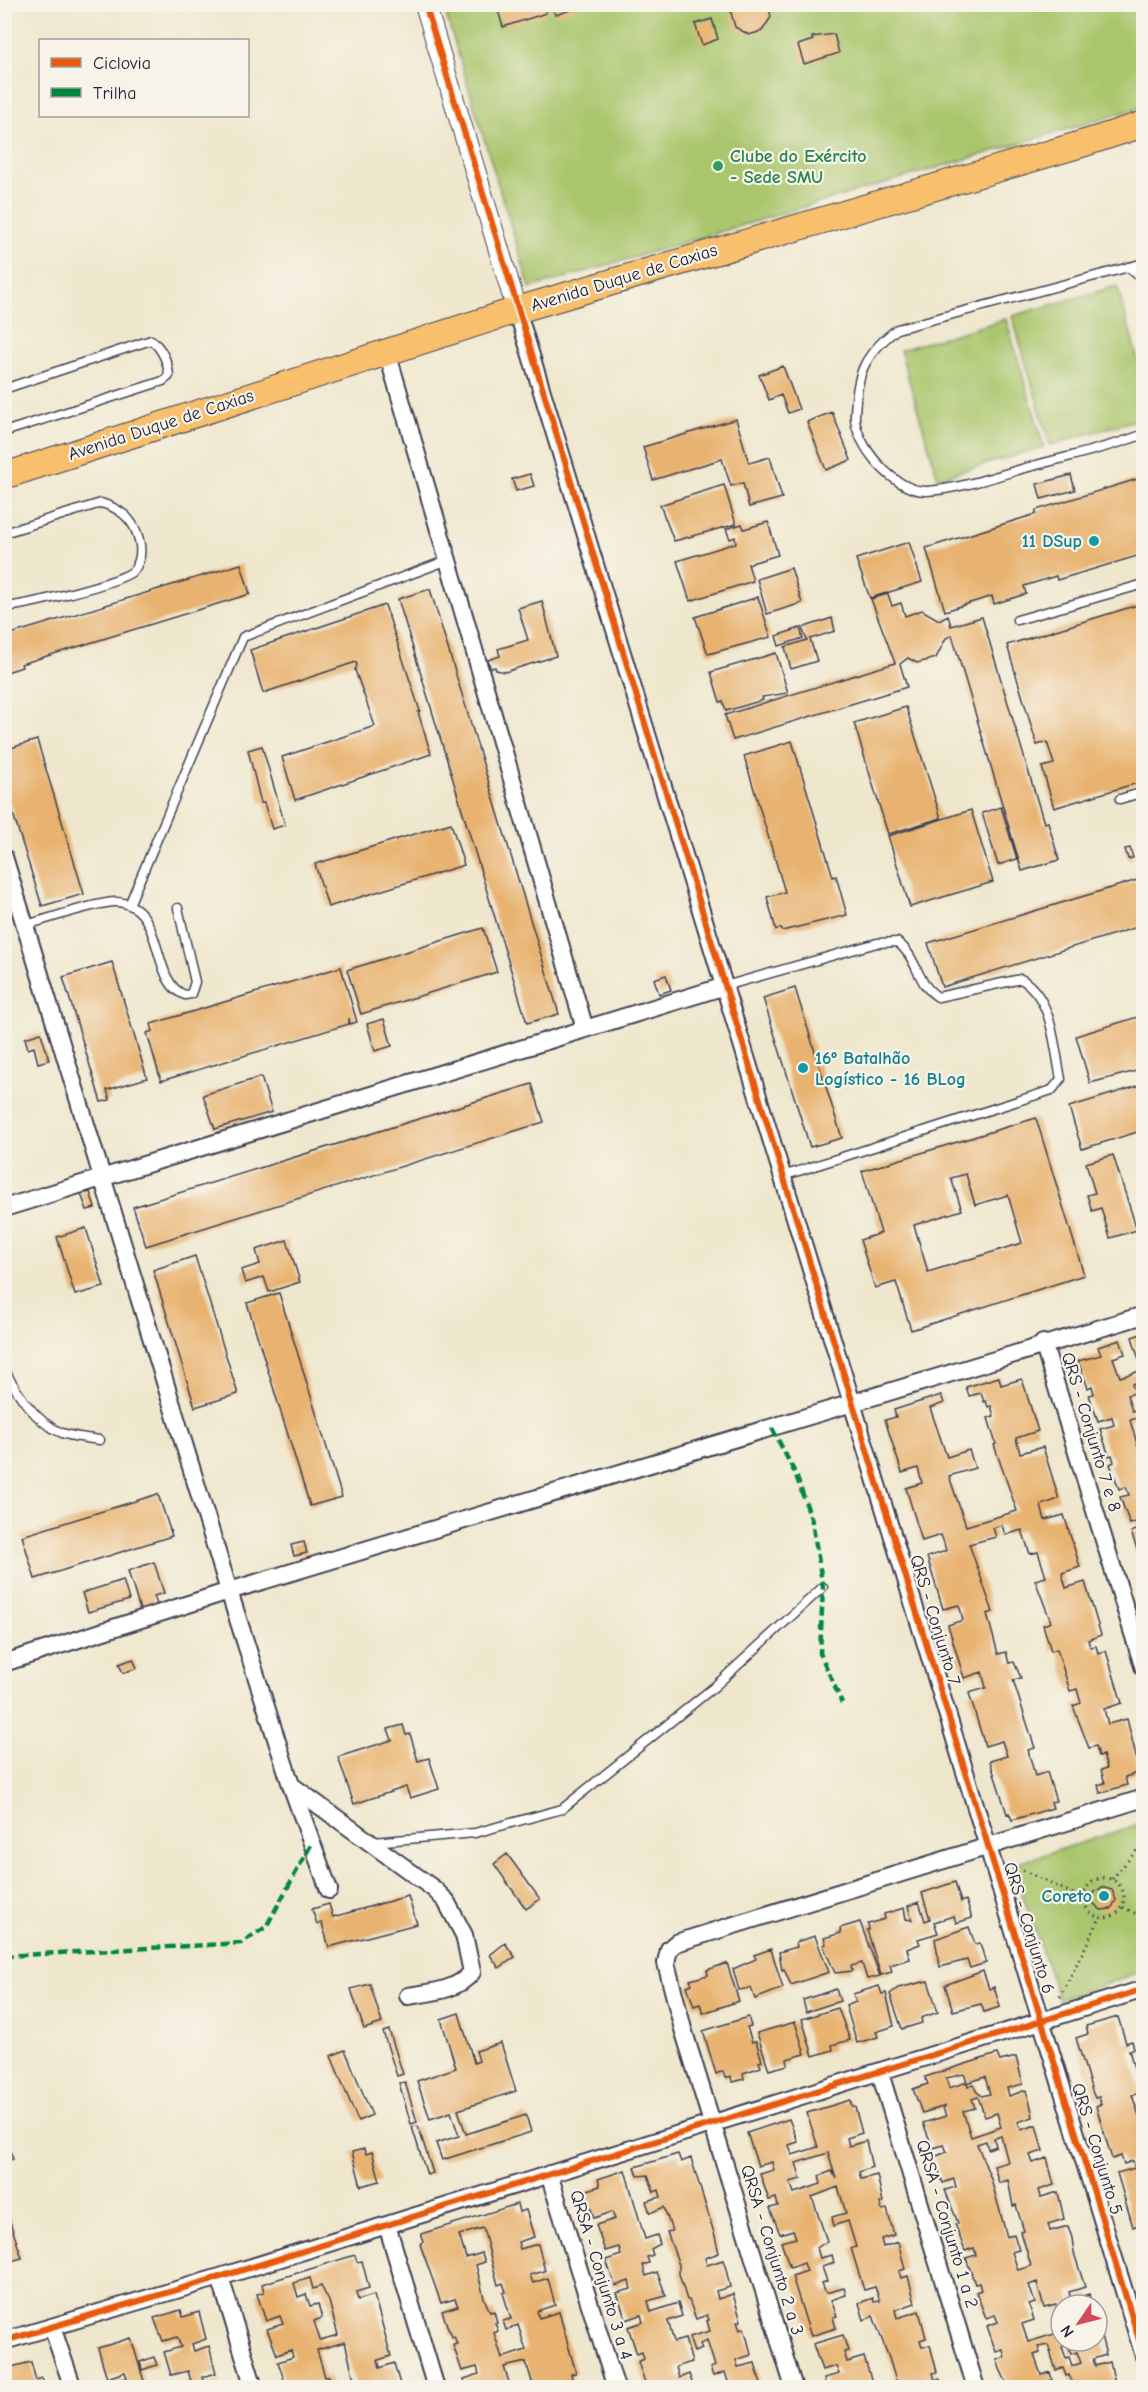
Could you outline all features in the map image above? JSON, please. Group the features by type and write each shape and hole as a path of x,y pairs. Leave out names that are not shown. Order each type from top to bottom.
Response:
{"main road":[{"name":"Avenida Duque de Caxias","path":"4,476 517,310 1143,124"}],"street":[{"path":"425,4 517,310"},
{"name":"QRS - Conjunto 7","path":"517,310 988,1846"},
{"path":"387,352 585,1029"},
{"path":"4,856 230,1591 291,1785 329,1890"},
{"path":"4,1208 724,986"},
{"path":"4,1663 230,1591 853,1404 1043,1343 1143,1315"},
{"name":"QRS - Conjunto 7 e 8","path":"1043,1343 1143,1669"},
{"path":"291,1785 446,1901 464,1935 472,1972 464,1982 442,1990 408,1996"},
{"path":"988,1846 1143,1798"},
{"name":"QRS - Conjunto 6","path":"666,1963 669,1949 676,1943 988,1846 1042,2020"},
{"name":"QRSA - Conjunto 2 a 3","path":"666,1963 794,2388"},
{"path":"4,2341 220,2277 880,2073 1143,1989"},
{"name":"QRS - Conjunto 5","path":"1042,2020 1143,2356"},
{"name":"QRSA - Conjunto 1 a 2","path":"880,2073 976,2388"},
{"name":"QRSA - Conjunto 3 a 4","path":"549,2174 615,2388"},
{"path":"387,2225 436,2388"},
{"path":"220,2277 254,2388"},
{"path":"52,2327 73,2388"}],"lane":[{"path":"1143,263 897,328 876,345 868,356 856,387 854,423 866,449 885,474 925,492 992,477 1143,434"},
{"path":"1128,267 1143,280"},
{"path":"4,389 151,340 158,345 168,366 169,376 164,381 4,432"},
{"path":"4,533 101,503 116,507 134,526 141,543 139,558 133,571 116,580 4,607"},
{"path":"129,905 243,637 448,560"},
{"path":"1017,620 1143,584"},
{"path":"1120,799 1143,792"},
{"path":"25,925 114,902 129,905 148,923 172,986 185,995 191,994 195,982 178,909"},
{"path":"724,986 877,943 897,942 911,955 924,987 938,997 1021,979 1036,989 1044,1002 1061,1080 1053,1090 783,1176"},
{"path":"4,1369 26,1403 43,1421 62,1433 100,1440"},
{"path":"370,1842 475,1833 562,1809 714,1687 823,1587"}],"path":[{"path":"1112,1879 1143,1842"},
{"path":"988,1846 1012,1865 1084,1899"},
{"path":"1099,1878 1112,1879 1124,1891 1123,1907 1113,1917 1100,1918 1089,1911 1084,1899 1088,1886 1099,1878"},
{"path":"1123,1907 1143,1918"},
{"path":"1042,2020 1059,2000 1100,1918"}],"green space":[{"name":"Clube do Exército - Sede SMU","path":"443,5 1143,5 1143,107 530,288"},
{"path":"1117,286 1143,377 1143,418 1050,445 1012,316"},
{"path":"1006,319 1044,447 938,478 900,350"},
{"path":"1143,1823 1143,1971 1059,2000 1012,1865"}],"building":[{"path":"496,4 544,4 546,13 503,27"},
{"path":"552,4 572,4 574,9 555,15"},
{"path":"734,4 768,4 771,17 762,31 749,35 735,27 731,13"},
{"path":"712,19 718,39 702,45 695,24"},
{"path":"834,34 839,53 804,64 798,45 813,40 812,37"},
{"path":"783,366 799,409 788,413 781,395 769,400 759,375"},
{"path":"832,412 851,460 826,470 807,422"},
{"path":"736,419 749,463 770,457 782,498 749,507 743,483 731,486 722,459 653,480 643,447"},
{"path":"530,474 534,486 516,491 512,479"},
{"path":"1071,475 1075,490 1041,499 1037,484"},
{"path":"1144,477 1144,554 1057,580 1056,576 1024,586 1026,594 994,604 992,596 945,611 926,548 1036,514 1036,510"},
{"path":"724,485 736,524 674,541 660,505"},
{"path":"768,522 778,555 748,564 753,581 690,601 677,561 736,543 735,537 730,539 726,529 742,524 744,529"},
{"path":"909,542 922,582 870,598 856,559"},
{"path":"241,564 250,594 21,664 22,667 4,673 4,636"},
{"path":"791,568 802,603 767,614 757,579"},
{"path":"430,589 559,1014 527,1023 398,599"},
{"path":"888,594 892,606 901,603 905,616 922,610 939,620 948,615 951,626 982,617 1044,823 1048,822 1059,860 1022,871 952,635 946,638 936,658 917,663 908,658 900,664 907,687 733,740 725,715 895,663 871,599"},
{"path":"758,597 771,637 708,654 695,617"},
{"path":"542,601 556,656 505,672 496,670 495,667 490,668 488,660 500,656 498,649 528,640 518,608"},
{"path":"1144,603 1144,781 1054,808 1042,767 1054,764 1047,742 1037,745 1007,645"},
{"path":"385,605 420,711 418,712 431,754 295,800 282,757 375,726 355,670 357,665 356,662 263,693 250,650"},
{"path":"832,618 835,631 810,639 817,661 791,669 785,647 807,640 802,628"},
{"path":"800,628 803,638 779,646 776,636"},
{"path":"776,653 788,693 762,697 763,700 726,711 723,701 720,702 711,672"},
{"path":"906,707 941,818 888,834 854,723"},
{"path":"37,740 84,894 42,906 4,785 4,750"},
{"path":"792,741 833,877 836,876 847,915 782,931 781,928 776,930 767,897 785,892 744,756"},
{"path":"262,746 285,825 272,829 264,803 261,803 248,750"},
{"path":"1001,807 1017,859 998,865 982,813"},
{"path":"971,810 993,882 910,907 888,836"},
{"path":"451,823 464,865 328,907 315,864"},
{"path":"1130,848 1133,858 1128,859 1125,849"},
{"path":"1144,878 1144,925 942,987 928,943"},
{"path":"483,928 497,972 361,1014 347,970"},
{"path":"112,962 147,1078 107,1090 110,1100 101,1102 63,977"},
{"path":"341,967 357,1022 350,1024 349,1018 349,1024 161,1081 147,1033 153,1031 151,1024"},
{"path":"666,975 671,990 659,994 654,979"},
{"name":"16º Batalhão Logístico - 16 BLog","path":"795,988 842,1138 810,1147 763,998"},
{"path":"1144,1015 1144,1069 1090,1083 1076,1036"},
{"path":"384,1019 392,1046 375,1051 367,1024"},
{"path":"41,1033 49,1060 38,1063 34,1047 28,1049 25,1038"},
{"path":"261,1077 272,1112 215,1129 203,1095"},
{"path":"532,1084 544,1122 146,1246 133,1207"},
{"path":"1144,1084 1144,1130 1082,1149 1069,1107"},
{"path":"1036,1118 1084,1275 911,1330 896,1282 875,1288 860,1240 881,1233 862,1171","holes":["966,1174 975,1205 1008,1195 1022,1243 928,1272 914,1225 962,1210 951,1178"]},
{"path":"1113,1155 1137,1230 1110,1238 1101,1208 1092,1211 1087,1195 1095,1193 1086,1163"},
{"path":"85,1190 86,1193 90,1192 95,1208 87,1210 80,1191"},
{"path":"86,1228 104,1287 75,1295 57,1237"},
{"path":"287,1240 300,1282 269,1292 264,1277 245,1283 241,1270 260,1264 256,1250"},
{"path":"195,1256 238,1394 195,1407 153,1270"},
{"path":"279,1293 342,1497 310,1506 247,1303"},
{"path":"1144,1333 1144,1359 1139,1360 1132,1337"},
{"path":"1120,1340 1125,1354 1113,1358 1120,1377 1140,1371 1143,1381 1132,1384 1135,1393 1127,1395 1132,1411 1141,1408 1144,1416 1130,1420 1138,1447 1144,1445 1144,1557 1140,1558 1131,1532 1139,1529 1136,1522 1130,1524 1120,1497 1129,1495 1126,1487 1119,1489 1110,1464 1114,1462 1112,1455 1109,1456 1100,1429 1114,1425 1112,1417 1098,1421 1089,1395 1094,1394 1092,1386 1088,1388 1078,1361 1101,1355 1098,1347"},
{"path":"999,1377 1001,1385 1022,1379 1038,1431 1016,1438 1020,1453 1043,1447 1059,1499 1041,1505 1045,1520 1064,1515 1080,1567 1062,1573 1066,1588 1085,1582 1101,1635 1088,1640 1090,1647 1096,1646 1098,1653 1106,1651 1122,1703 1104,1709 1108,1724 1127,1719 1140,1772 1125,1777 1127,1785 1100,1793 1098,1785 1105,1783 1101,1770 1107,1768 1103,1755 1099,1756 1096,1746 1089,1748 1073,1706 1081,1703 1077,1689 1070,1691 1057,1649 1051,1651 1043,1625 1051,1622 1035,1580 1046,1577 1038,1552 1030,1554 1022,1530 1005,1535 1002,1525 993,1528 996,1537 969,1544 993,1612 987,1614 998,1654 1006,1652 1009,1663 1014,1662 1021,1678 1013,1680 1035,1748 1028,1750 1035,1776 1047,1772 1056,1801 1051,1802 1053,1808 1012,1820 1009,1813 1007,1814 990,1761 1007,1756 1002,1741 985,1746 969,1693 986,1688 982,1672 964,1678 948,1625 963,1620 959,1605 943,1609 927,1557 946,1551 944,1543 941,1535 922,1541 906,1488 922,1483 918,1468 902,1473 885,1420 896,1417 894,1410 941,1395 944,1403 930,1408 947,1457 969,1450 975,1468 949,1476 966,1526 1017,1511 994,1445 996,1444 988,1418 994,1416 991,1406 988,1407 986,1401 984,1402 981,1393 969,1396 966,1387"},
{"path":"158,1494 172,1536 35,1579 22,1536"},
{"path":"304,1542 307,1553 294,1556 291,1545"},
{"path":"154,1562 164,1593 154,1596 158,1607 141,1613 128,1571"},
{"path":"123,1580 129,1600 88,1612 82,1593"},
{"path":"133,1659 137,1668 123,1673 119,1664"},
{"path":"403,1725 406,1735 410,1734 418,1761 429,1758 439,1789 410,1798 406,1787 354,1804 338,1757 392,1740 388,1729"},
{"path":"507,1854 540,1899 526,1909 494,1864"},
{"path":"955,1882 961,1902 966,1900 972,1918 956,1923 954,1916 934,1922 938,1933 918,1939 920,1944 907,1949 910,1959 890,1965 892,1972 881,1975 867,1930 869,1930 868,1924 885,1919 884,1914 904,1908 906,1919 912,1920 908,1906 919,1902 925,1921 930,1919 922,1893"},
{"name":"Coreto","path":"1102,1887 1112,1890 1116,1900 1111,1909 1101,1910 1093,1903 1094,1893"},
{"path":"408,1896 417,1924 329,1947 322,1923 317,1924 312,1909 329,1904 333,1917"},
{"path":"860,1922 880,1976 867,1979 862,1963 851,1966 852,1971 835,1973 823,1945 826,1944 824,1938 841,1933 840,1928"},
{"path":"969,1927 975,1944 980,1943 986,1963 970,1968 967,1960 940,1967 935,1939"},
{"path":"815,1936 829,1972 791,1985 784,1969 782,1970 779,1952 797,1947 796,1942"},
{"path":"505,1943 515,1957 499,1968 490,1955"},
{"path":"771,1949 783,1988 755,1999 751,1988 739,1990 733,1969 756,1959 754,1955"},
{"path":"727,1963 739,2001 703,2013 700,2004 694,2006 687,1986 692,1984 690,1980 708,1975 707,1970"},
{"path":"983,1971 989,1989 994,1987 1000,2007 984,2012 981,2004 953,2011 945,1985"},
{"path":"928,1981 938,2012 921,2018 922,2023 902,2029 890,1994 898,1988"},
{"path":"370,1984 382,2023 364,2029 351,1989"},
{"path":"879,1986 882,1994 886,1993 894,2026 876,2032 878,2037 857,2043 846,2006 856,2002 853,1994"},
{"path":"836,1989 840,2001 806,2012 803,2000"},
{"path":"838,2008 850,2040 832,2045 833,2050 813,2056 802,2019"},
{"path":"459,2013 474,2063 479,2061 476,2051 501,2043 516,2091 458,2110 466,2134 526,2115 531,2132 442,2160 436,2143 459,2136 451,2112 430,2119 417,2081 456,2068 441,2019"},
{"path":"748,2017 751,2026 747,2027 752,2042 756,2041 762,2061 759,2062 761,2067 743,2073 744,2079 732,2082 731,2076 725,2078 723,2071 716,2074 703,2031"},
{"path":"1118,2017 1126,2043 1132,2041 1134,2049 1129,2050 1141,2093 1132,2095 1144,2130 1144,2223 1133,2227 1117,2173 1135,2168 1133,2161 1124,2164 1121,2156 1112,2159 1096,2106 1101,2104 1099,2097 1095,2098 1092,2091 1076,2038 1088,2034 1086,2026"},
{"path":"795,2022 805,2054 787,2059 788,2065 769,2070 757,2033"},
{"path":"389,2030 403,2074 397,2076 383,2032"},
{"path":"345,2050 372,2115 358,2121 331,2056"},
{"path":"997,2054 1000,2061 1016,2057 1023,2084 1007,2088 1009,2096 1026,2090 1033,2117 1018,2122 1021,2130 1036,2125 1043,2151 1030,2155 1033,2163 1047,2158 1054,2185 1039,2190 1041,2197 1058,2192 1064,2219 1048,2224 1050,2231 1068,2226 1085,2287 1069,2293 1049,2293 1049,2307 1044,2308 1037,2282 1029,2285 1035,2303 1029,2305 1034,2320 1022,2324 1028,2342 1049,2336 1049,2348 1048,2345 1038,2347 1040,2353 1034,2355 1041,2375 1050,2372 1052,2380 1046,2382 1047,2388 1009,2388 1000,2369 997,2360 1005,2357 1003,2350 996,2352 987,2326 998,2322 995,2315 986,2318 976,2292 981,2290 979,2283 975,2284 966,2258 976,2255 974,2248 965,2251 955,2224 958,2223 945,2190 956,2187 954,2179 943,2183 934,2157 947,2152 944,2145 933,2148 923,2123 946,2116 943,2108 946,2106 922,2113 913,2089 928,2084 925,2077","holes":["964,2074 967,2082 949,2088 946,2078","985,2077 990,2094 982,2096 976,2091 974,2084 968,2086 967,2083","978,2097 985,2117 997,2113 1001,2127 971,2137 963,2111 975,2108 972,2099","1001,2136 1008,2162 994,2166 999,2183 1008,2180 1013,2206 1016,2205 1024,2231 1021,2232 1031,2266 1018,2270 1012,2252 1019,2250 1014,2234 1007,2237 991,2179 977,2144 986,2141 988,2149 996,2146 994,2138"]},
{"path":"405,2082 417,2122 411,2124 399,2083"},
{"path":"850,2100 852,2107 855,2107 862,2133 847,2138 849,2146 866,2141 872,2167 859,2172 861,2179 877,2175 883,2202 880,2203 882,2210 887,2209 894,2235 881,2239 883,2247 898,2242 905,2269 899,2271 901,2278 908,2276 915,2303 895,2310 897,2318 919,2311 926,2338 920,2340 922,2347 930,2345 937,2372 933,2373 935,2380 940,2379 943,2388 889,2388 897,2384 889,2358 873,2316 864,2320 859,2303 873,2298 874,2302 880,2301 875,2287 864,2290 851,2248 856,2247 848,2221 834,2226 832,2217 846,2213 838,2187 812,2197 827,2241 817,2248 820,2258 832,2255 834,2263 822,2267 827,2281 822,2283 826,2293 844,2288 846,2295 831,2300 837,2316 833,2317 836,2328 811,2336 792,2276 807,2271 804,2263 790,2268 781,2242 796,2238 793,2230 780,2234 770,2208 778,2206 776,2198 769,2200 760,2174 774,2170 772,2162 758,2166 747,2133 789,2119 798,2142 789,2145 792,2155 818,2147 807,2113","holes":["828,2153 836,2179 832,2171 819,2176 821,2184 794,2193 790,2182 801,2179 796,2163"]},
{"path":"418,2126 433,2173 427,2175 412,2127"},
{"path":"4,2133 13,2159 4,2162"},
{"path":"364,2149 366,2154 372,2152 380,2181 361,2186 352,2152"},
{"path":"678,2154 681,2162 691,2158 715,2236 719,2253 705,2258 707,2265 723,2260 726,2269 730,2287 716,2291 718,2299 733,2294 741,2321 737,2322 740,2330 744,2328 747,2338 751,2355 736,2360 738,2367 755,2363 762,2388 730,2388 725,2372 713,2376 710,2368 715,2366 707,2340 700,2344 702,2349 694,2352 689,2337 710,2331 707,2321 709,2320 707,2315 696,2319 689,2300 687,2300 679,2274 679,2265 667,2232 672,2231 664,2207 650,2213 646,2201 661,2197 659,2190 654,2192 648,2175 638,2176 635,2167"},
{"path":"625,2170 645,2239 657,2235 660,2244 651,2249 653,2255 647,2257 649,2263 643,2265 646,2276 657,2272 666,2296 648,2301 651,2312 678,2303 682,2316 668,2321 674,2342 685,2339 692,2362 676,2367 679,2378 689,2374 694,2388 662,2388 660,2384 647,2388 638,2362 644,2359 642,2352 637,2354 628,2327 643,2322 641,2315 626,2320 617,2293 631,2289 629,2281 615,2286 606,2260 621,2255 619,2247 605,2251 596,2225 615,2219 612,2212 594,2218 585,2191 600,2186 598,2179"},
{"path":"4,2204 22,2258 4,2263"},
{"path":"517,2204 519,2212 526,2210 534,2237 518,2242 520,2249 538,2244 545,2271 530,2275 533,2283 548,2278 555,2305 537,2311 539,2318 559,2312 576,2373 571,2374 573,2382 580,2380 582,2388 529,2388 533,2385 526,2362 504,2367 511,2388 466,2388 464,2379 479,2374 477,2367 462,2371 453,2345 457,2344 454,2336 451,2337 442,2311 458,2306 455,2299 441,2303 420,2244 424,2242 421,2234","holes":["483,2228 498,2285 503,2283 506,2292 503,2293 511,2319 503,2321 506,2330 518,2325 526,2350 502,2358 494,2333 498,2331 494,2311 490,2312 484,2298 476,2265 485,2262 482,2253 466,2258 459,2235"]},
{"path":"355,2255 357,2262 362,2261 369,2288 356,2292 358,2300 374,2295 391,2356 378,2360 380,2368 394,2363 401,2388 356,2388 345,2342 317,2350 325,2377 329,2376 333,2388 287,2388 278,2362 293,2357 291,2350 277,2355 267,2329 283,2324 280,2316 266,2321 257,2294 264,2292 262,2284","holes":["310,2278 313,2289 321,2286 329,2301 338,2335 320,2340 314,2321 322,2318 318,2304 310,2306 306,2294 298,2297 294,2283"]},
{"path":"181,2310 183,2317 199,2312 206,2339 192,2344 194,2351 209,2346 216,2373 202,2377 204,2385 219,2381 222,2388 170,2388 191,2381 188,2371 171,2375 164,2352 181,2347 177,2337 163,2341 154,2318"},
{"path":"843,2335 848,2351 844,2352 847,2362 864,2357 874,2388 826,2387 824,2378 839,2374 836,2366 822,2370 813,2344"},
{"path":"131,2338 146,2388 101,2388 127,2378 125,2372 107,2378 98,2348"},
{"path":"1051,2353 1064,2353 1066,2358 1069,2357 1072,2366 1081,2363 1077,2353 1105,2353 1106,2355 1093,2359 1095,2366 1110,2362 1116,2388 1073,2388 1069,2375 1066,2376 1063,2368 1056,2370"},
{"path":"154,2357 157,2365 142,2370 140,2362"},
{"path":"31,2362 36,2380 42,2378 45,2388 4,2388 4,2369"}],"marked path":[{"path":"772,1428 796,1475 812,1521 823,1587 820,1653 842,1703"},
{"path":"4,1956 241,1943 266,1927 312,1843"}],"cycle path":[{"path":"425,4 1144,2356"},
{"path":"4,2341 220,2277 1144,1989"}],"place":[{"name":"Clube do Exército - Sede SMU","path":"718,166"},
{"name":"11 DSup","path":"1094,541"},
{"name":"16º Batalhão Logístico - 16 BLog","path":"803,1068"},
{"name":"Coreto","path":"1104,1896"}]}
